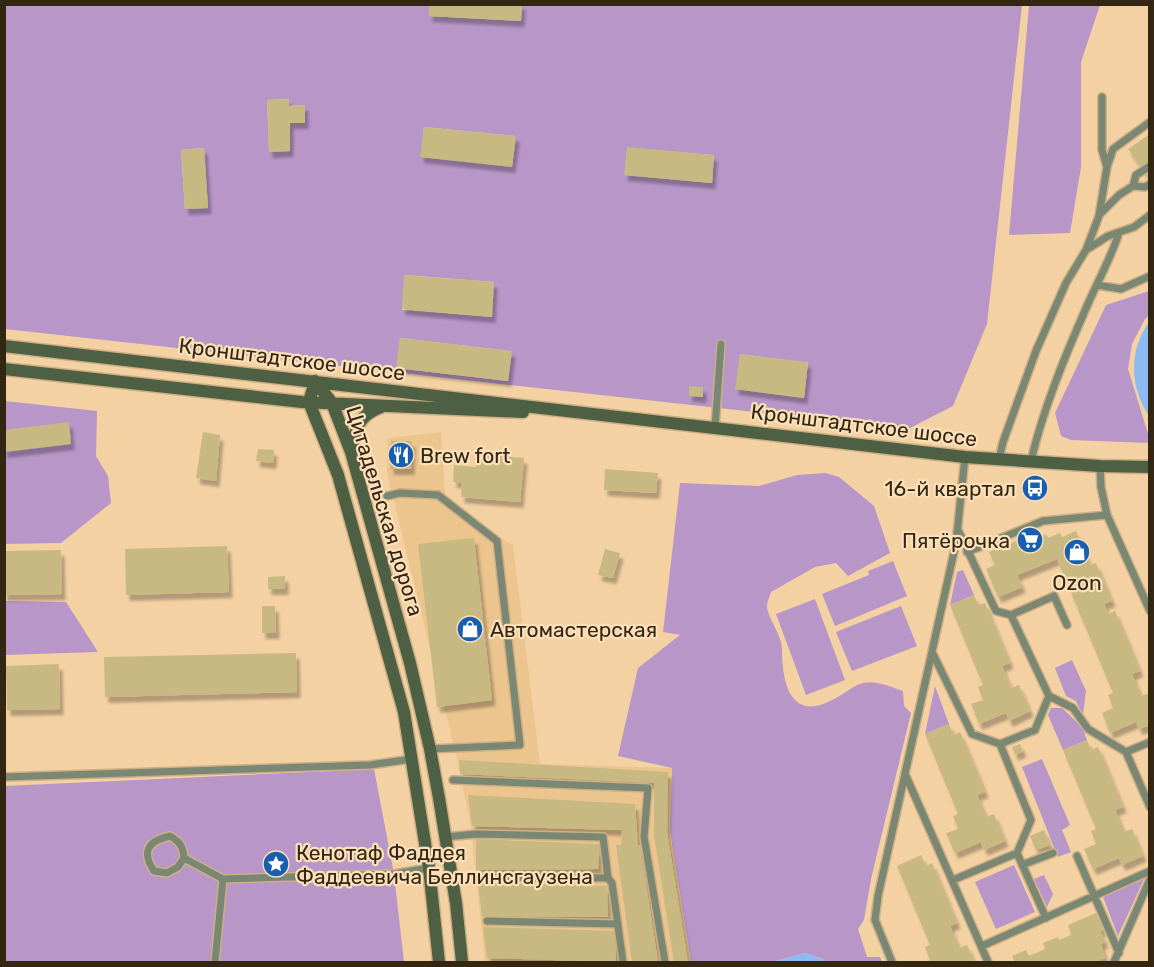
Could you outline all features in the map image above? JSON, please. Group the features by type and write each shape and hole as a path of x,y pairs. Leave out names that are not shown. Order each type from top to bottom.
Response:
{"main road":[{"name":"Кронштадтское шоссе","path":"4,346 965,457 1149,467"},
{"name":"Кронштадтское шоссе","path":"4,369 332,404 575,412"},
{"path":"309,402 315,381"},
{"name":"Цитадельская дорога","path":"315,381 332,404 351,452 405,642 430,749 456,903 462,963"},
{"name":"Цитадельская дорога","path":"309,402 338,475 404,712 429,868 439,963"},
{"path":"351,452 354,433 360,421 373,410 384,406"}],"lane":[{"path":"1102,96 1102,150 1107,167"},
{"path":"999,459 1036,351 1066,283 1086,250 1099,216 1107,167 1113,149 1149,122"},
{"path":"1133,186 1136,175 1149,166"},
{"path":"1099,216 1119,195 1133,186 1144,187 1149,184"},
{"path":"1086,250 1108,236 1134,227 1149,215"},
{"path":"1031,461 1039,426 1096,285 1112,256 1119,232"},
{"path":"1096,285 1121,289 1149,276"},
{"path":"715,428 721,344"},
{"path":"892,963 875,920 878,896 933,654 958,530 965,457"},
{"path":"1100,466 1101,487 1107,515 1149,611"},
{"path":"387,496 400,493 438,495 496,541 520,745 430,749"},
{"path":"967,552 1043,521 1107,515"},
{"path":"958,530 996,611 1011,615 1054,596 1066,625"},
{"path":"1011,615 1049,696 1073,708 1088,729 1126,752 1149,807"},
{"path":"933,654 972,734 1000,744 1035,730 1049,696"},
{"path":"1126,752 1149,742"},
{"path":"953,880 1017,853 1031,820 1000,744"},
{"path":"4,777 370,765 412,759"},
{"path":"906,776 988,963"},
{"path":"453,780 648,788 645,837 665,963"},
{"path":"445,837 476,834 603,837 623,963"},
{"path":"170,836 180,842 184,850 184,858 178,867 167,873 154,871 147,860 148,849 156,839 170,836"},
{"path":"1017,853 1046,918"},
{"path":"1022,865 1053,853"},
{"path":"1077,856 1119,953"},
{"path":"184,858 223,879 394,874 429,868"},
{"path":"982,946 1149,871"},
{"path":"483,877 608,878"},
{"path":"215,963 223,879"},
{"path":"1114,963 1149,879"},
{"path":"487,921 618,924"}],"shaded area":[{"path":"430,4 429,16 521,21 522,4 1022,5 987,324 953,406 908,429 5,329 5,5","holes":["289,99 289,106 305,105 305,123 290,123 290,151 269,152 267,100","424,127 515,136 512,166 421,157","204,148 208,208 185,209 181,150","627,148 714,155 712,183 625,175","405,275 494,282 491,317 402,310","400,338 511,351 508,381 397,368","740,354 808,363 804,398 736,389"]},
{"path":"1029,5 1100,5 1081,62 1081,167 1070,233 1009,235"},
{"path":"1149,291 1149,316 1145,319 1132,344 1128,369 1149,443 1071,440 1061,436 1055,413 1106,305"},
{"path":"5,401 97,411 96,456 108,476 111,503 61,543 5,544"},
{"path":"441,432 445,494 450,506 513,545 540,764 672,768 670,831 691,962 485,962 471,827 457,759 387,473 388,438"},
{"path":"825,473 839,477 874,506 890,553 848,576 836,563 815,567 771,592 767,606 781,644 787,687 799,703 808,706 819,705 859,684 873,682 903,691 904,706 911,713 871,879 864,920 858,929 867,957 880,957 882,962 825,962 823,959 805,953 772,962 691,962 670,831 672,768 618,756 638,668 680,635 663,632 680,483 759,486 797,475"},
{"path":"893,561 907,596 835,626 822,594 869,575 868,571"},
{"path":"963,570 974,595 950,605 957,572"},
{"path":"815,599 845,680 806,695 776,614"},
{"path":"5,601 66,602 98,652 5,655"},
{"path":"901,606 917,646 852,671 836,632"},
{"path":"1072,660 1086,691 1083,715 1076,701 1066,696 1055,668"},
{"path":"935,686 949,724 925,734"},
{"path":"1051,708 1062,708 1082,727 1087,740 1063,750 1048,715"},
{"path":"1042,759 1070,825 1062,830 1071,852 1058,857 1022,767"},
{"path":"374,769 394,874 404,962 5,962 4,786"},
{"path":"1014,865 1035,912 996,929 975,882"},
{"path":"1044,875 1053,894 1047,907 1034,879"},
{"path":"1144,879 1118,936 1103,897"}],"water":[{"path":"1149,322 1149,416 1138,393 1134,369 1137,345"},
{"path":"805,953 823,959 825,962 772,962"}],"building":[{"path":"430,4 522,4 521,21 429,16"},
{"path":"289,99 289,106 305,105 305,123 290,123 290,151 269,152 267,100"},
{"path":"424,127 516,136 512,167 420,157"},
{"path":"1150,134 1150,180 1128,149"},
{"path":"627,147 714,155 712,183 624,175"},
{"path":"204,148 208,208 185,209 181,150"},
{"path":"404,275 494,282 492,317 402,309"},
{"path":"400,338 512,351 508,381 396,368"},
{"path":"740,354 808,362 804,398 735,389"},
{"path":"689,386 703,387 703,397 689,396"},
{"path":"69,422 71,444 4,452 4,430"},
{"path":"203,432 220,435 216,481 196,478"},
{"name":"Brew fort","path":"391,441 412,441 411,469 390,469"},
{"path":"258,449 274,450 273,463 256,461"},
{"path":"477,454 524,458 520,502 461,497 462,483 453,482 454,465 476,467"},
{"path":"605,469 658,473 656,493 604,490"},
{"path":"1076,531 1090,565 1096,563 1112,601 1104,604 1108,614 1115,611 1140,671 1132,674 1141,696 1150,693 1150,725 1139,729 1136,722 1110,733 1102,713 1113,708 1108,695 1113,693 1057,559 1017,575 1022,587 998,597 986,569 995,565 989,552 1031,535 1033,540 1046,534 1048,538 1060,533 1062,537"},
{"path":"474,538 492,700 437,707 418,544"},
{"path":"227,546 229,592 126,595 125,549"},
{"path":"605,549 620,553 613,578 598,575"},
{"path":"61,550 62,594 4,595 4,551"},
{"path":"285,576 285,589 268,589 268,577"},
{"path":"974,595 978,605 985,603 1010,663 1002,666 1011,688 1019,685 1030,711 1009,721 1006,713 979,724 971,704 983,700 978,687 983,685 950,605"},
{"path":"262,606 275,606 276,633 262,633"},
{"path":"296,653 297,692 105,697 104,657"},
{"path":"59,664 60,709 7,710 6,666"},
{"path":"949,724 953,735 960,732 985,792 977,795 986,817 994,814 1005,841 984,850 981,842 955,853 946,833 958,829 953,816 958,814 925,734"},
{"path":"1087,740 1091,750 1098,747 1123,807 1115,810 1124,832 1132,829 1143,856 1122,865 1119,858 1093,869 1084,849 1096,844 1091,831 1096,829 1063,750"},
{"path":"1020,744 1023,751 1015,755 1012,747"},
{"path":"459,760 668,772 667,832 688,962 674,962 654,835 654,783 460,774"},
{"path":"468,795 635,804 638,845 640,845 658,962 632,962 616,845 621,845 622,830 472,826"},
{"path":"1044,830 1050,845 1036,850 1030,836"},
{"path":"476,839 600,844 598,869 476,870"},
{"path":"921,855 926,866 932,863 957,923 950,926 959,948 967,945 974,962 924,962 930,960 925,947 930,945 897,866"},
{"path":"478,883 607,886 608,917 482,917"},
{"path":"1096,913 1105,942 1101,944 1105,958 1099,962 1015,962 1012,956 1026,950 1029,956 1045,949 1043,943 1071,935 1068,925"},
{"path":"483,927 615,931 616,962 487,958"}],"place":[{"name":"Brew fort","path":"401,455"},
{"name":"16-й квартал","path":"1035,488"},
{"name":"Пятёрочка","path":"1030,540"},
{"name":"Ozon","path":"1077,552"},
{"name":"Автомастерская","path":"470,629"},
{"name":"Кенотаф Фаддея Фаддеевича Беллинсгаузена","path":"276,864"}]}
